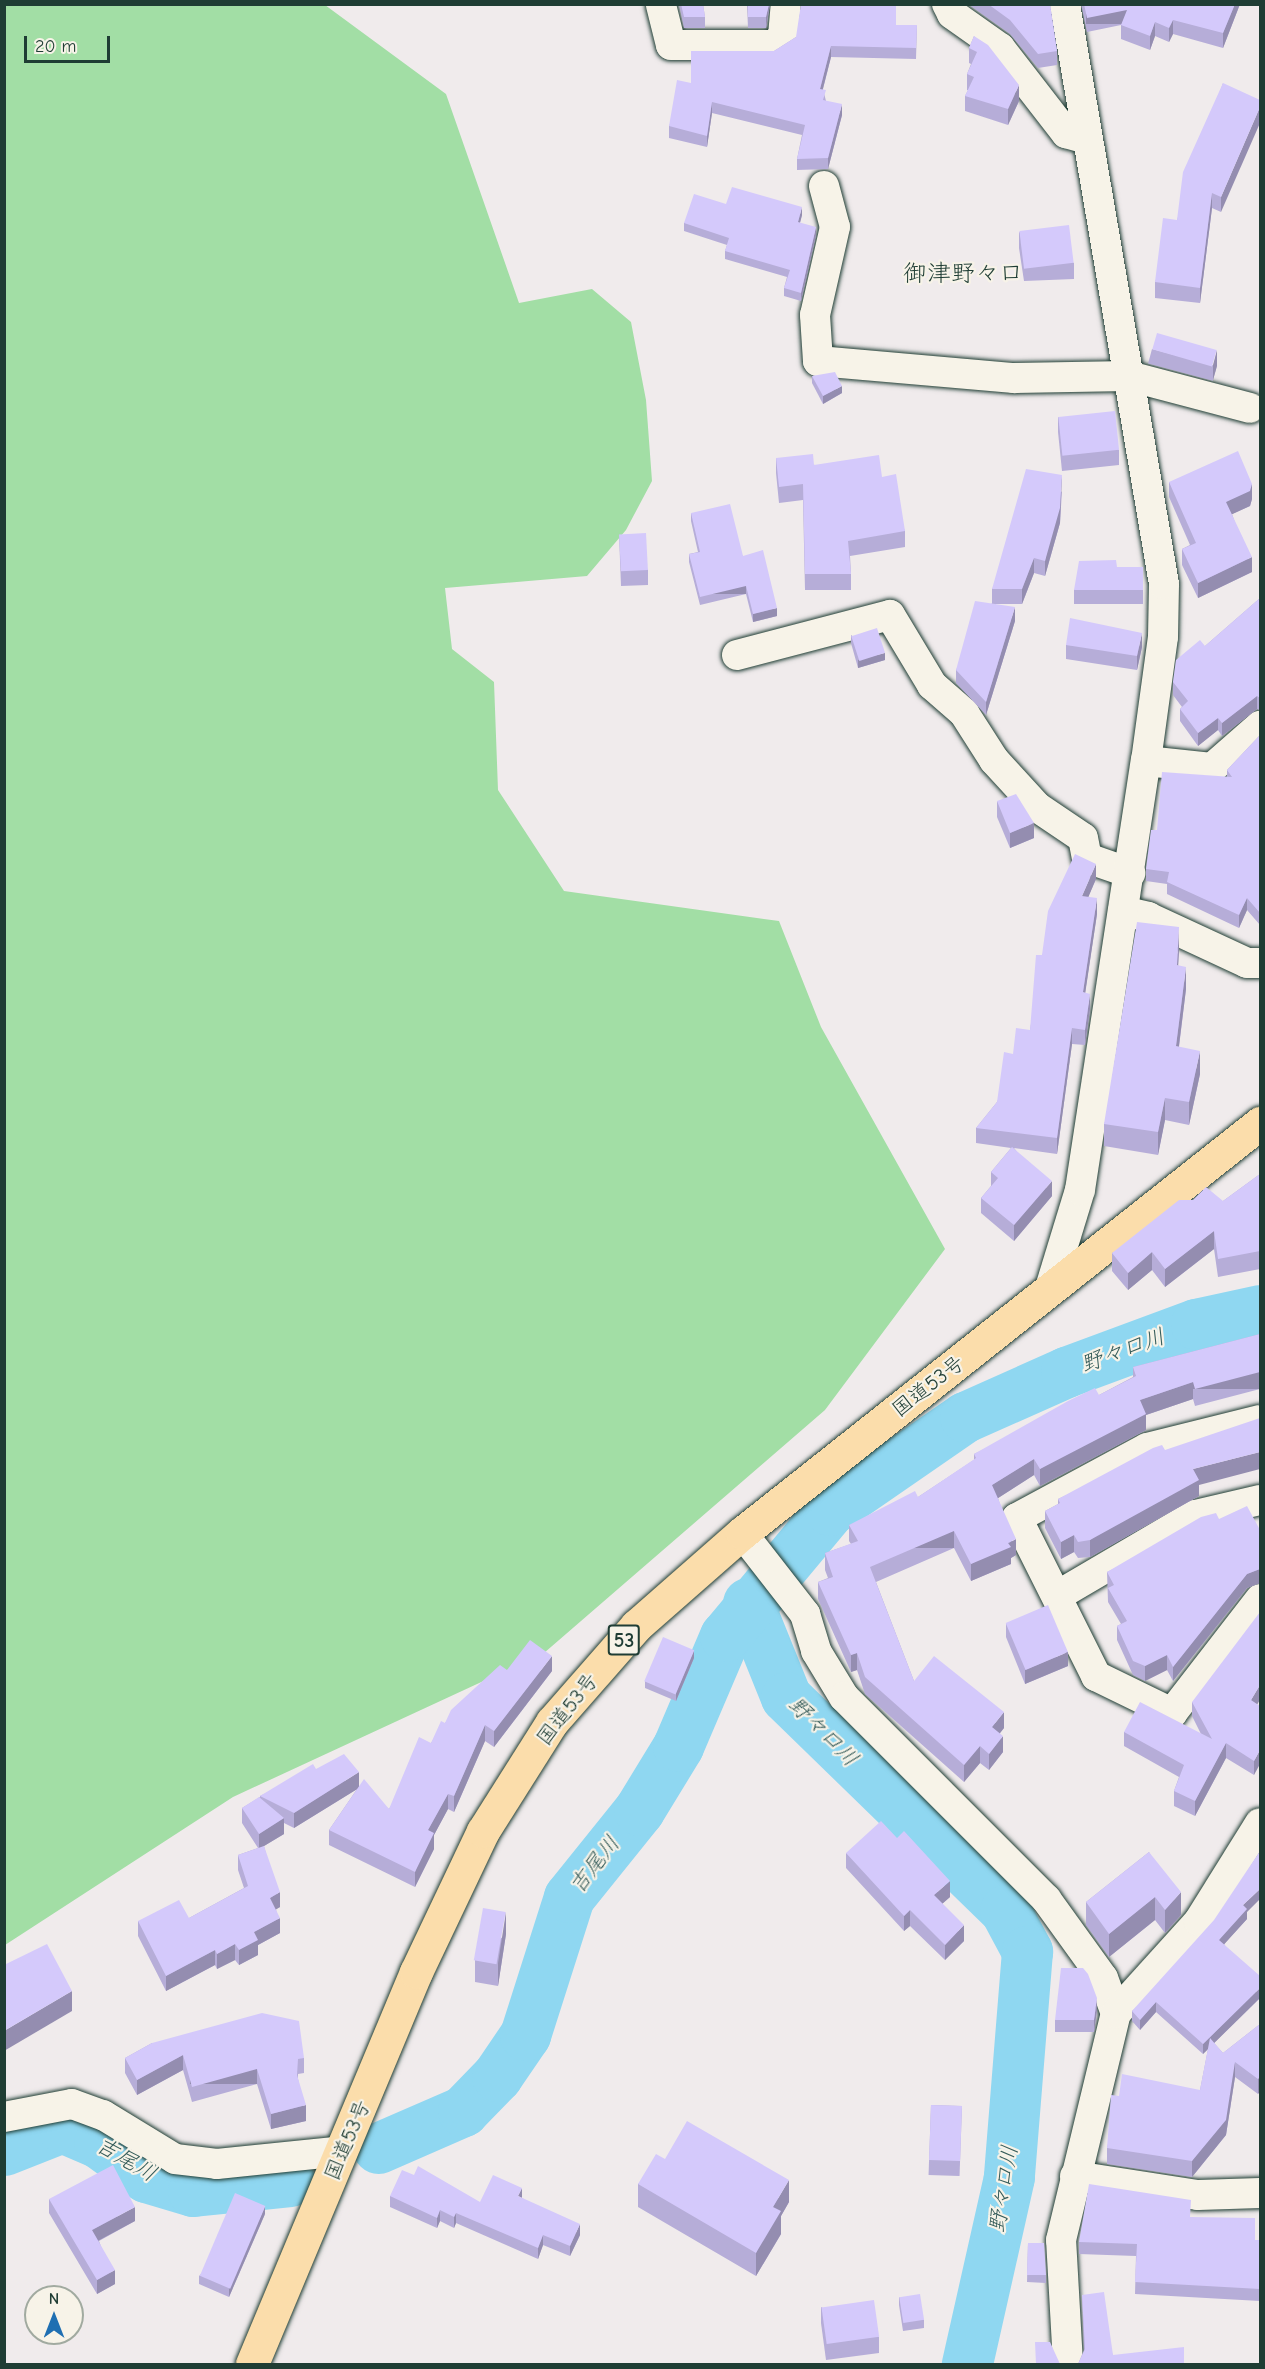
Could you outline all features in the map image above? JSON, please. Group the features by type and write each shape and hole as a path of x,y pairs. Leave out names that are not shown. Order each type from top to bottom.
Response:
{"highway":[{"name":"国道53号","path":"252,2364 416,1972 483,1831 552,1722 636,1626 751,1546 1050,1288 1260,1124"}],"street":[{"path":"661,5 671,45 774,45 783,36 786,4"},
{"path":"946,4 952,14 1000,48 1066,133 1087,140"},
{"path":"1050,1288 1080,1190 1146,761 1163,637 1164,584 1065,4"},
{"path":"824,186 835,227 815,315 818,361 1014,378 1129,376 1250,408"},
{"path":"737,655 890,615 932,685 964,713 994,760 1037,807 1083,838 1087,858 1130,873"},
{"path":"1146,761 1212,768 1260,726"},
{"path":"1123,911 1148,917 1247,963 1260,963"},
{"path":"1260,1420 1147,1448 1017,1518 1096,1676 1172,1713 1260,1599"},
{"path":"1057,1596 1195,1515 1260,1500"},
{"path":"751,1546 806,1614 825,1668 844,1697 1046,1899 1103,1978 1116,2013"},
{"path":"1068,2364 1061,2240 1116,2013 1199,1921 1260,1823"},
{"path":"4,2117 72,2104 103,2115 175,2158 217,2164 342,2151"},
{"path":"1075,2176 1198,2195 1260,2193"}],"green space":[{"path":"5,5 325,5 446,94 519,303 592,289 631,322 646,400 652,481 626,530 587,576 445,588 452,649 494,682 498,790 564,891 779,921 821,1027 945,1249 825,1410 544,1653 233,1797 5,1945"}],"building":[{"path":"681,4 703,4 705,17 684,17"},
{"path":"748,4 769,4 766,17 748,17"},
{"path":"801,4 896,4 896,25 917,25 916,48 831,46 820,89 826,90 823,100 842,104 828,158 797,159 805,125 712,102 707,136 669,126 677,80 691,83 691,51 774,51 796,37"},
{"path":"988,4 1050,4 1057,51 1038,54 1010,20"},
{"path":"1084,4 1235,4 1223,33 1173,20 1169,28 1155,22 1150,36 1121,25 1127,10 1087,18"},
{"path":"974,36 988,45 1019,85 1008,109 965,96 974,77 967,74 977,52 969,48"},
{"path":"1223,83 1260,100 1260,107 1221,197 1212,193 1200,288 1155,282 1163,218 1177,220 1183,172"},
{"path":"732,187 802,207 798,222 816,227 801,293 784,288 790,270 725,251 729,238 684,223 694,194 726,204"},
{"path":"1069,225 1074,263 1024,269 1019,231"},
{"path":"1157,333 1217,350 1212,366 1152,349"},
{"path":"835,372 842,386 823,396 812,376"},
{"path":"1115,411 1119,450 1062,456 1058,417"},
{"path":"1238,451 1252,484 1250,491 1226,502 1252,557 1198,583 1182,549 1196,543 1169,482"},
{"path":"813,454 814,465 879,455 882,477 896,474 905,531 848,541 851,574 805,574 803,484 779,487 776,458"},
{"path":"1026,469 1062,475 1060,508 1045,561 1034,558 1022,589 992,589"},
{"path":"730,504 743,556 763,550 777,608 753,614 746,586 700,597 689,554 700,552 691,513"},
{"path":"646,533 648,570 621,571 619,534"},
{"path":"1116,560 1117,567 1143,567 1143,590 1074,590 1079,561"},
{"path":"1260,598 1260,698 1257,696 1222,723 1218,718 1198,733 1180,709 1188,701 1173,682 1176,660 1200,640 1205,646"},
{"path":"975,601 1015,607 986,702 956,670"},
{"path":"1070,618 1142,633 1137,656 1066,645"},
{"path":"877,628 885,653 859,661 851,636"},
{"path":"1260,735 1260,913 1247,898 1239,915 1167,882 1169,872 1146,869 1151,830 1157,830 1162,772 1232,777 1227,770"},
{"path":"1016,794 1034,823 1010,833 997,801"},
{"path":"1075,854 1096,864 1082,896 1097,898 1083,992 1090,994 1085,1030 1072,1028 1057,1138 976,1128 997,1102 1004,1052 1013,1054 1016,1028 1030,1030 1036,955 1042,955 1048,911"},
{"path":"1137,922 1179,927 1177,965 1186,967 1176,1046 1200,1051 1189,1102 1165,1098 1158,1132 1104,1124"},
{"path":"1012,1147 1052,1181 1014,1225 981,1198 998,1178 991,1172"},
{"path":"1260,1174 1260,1251 1218,1259 1214,1231 1165,1269 1152,1252 1128,1273 1112,1253 1179,1200 1193,1200 1206,1187 1223,1201"},
{"path":"1260,1334 1260,1372 1195,1389 1193,1382 1140,1400 1146,1414 1040,1469 1034,1459 992,1485 1016,1539 1008,1543 1011,1547 971,1564 954,1531 870,1567 914,1681 934,1656 1004,1712 992,1727 1003,1736 989,1754 980,1746 964,1765 865,1677 857,1653 851,1655 818,1582 833,1577 825,1553 858,1541 849,1525 915,1491 918,1497 976,1458 974,1454 1068,1401 1095,1388 1099,1395 1136,1376 1133,1367"},
{"path":"1260,1418 1260,1452 1193,1469 1199,1480 1090,1540 1078,1542 1074,1535 1061,1542 1045,1511 1060,1503 1058,1499 1153,1448 1162,1445 1165,1450"},
{"path":"1247,1506 1260,1530 1260,1569 1247,1574 1173,1667 1167,1655 1145,1666 1133,1661 1117,1626 1127,1621 1108,1588 1114,1585 1107,1572 1201,1517 1216,1513 1219,1519"},
{"path":"1048,1605 1068,1652 1026,1670 1006,1623"},
{"path":"1260,1612 1260,1685 1251,1700 1260,1706 1260,1750 1254,1761 1226,1743 1195,1801 1174,1791 1184,1765 1124,1732 1140,1702 1212,1739 1192,1702"},
{"path":"663,1637 694,1650 676,1694 644,1681"},
{"path":"530,1640 552,1656 494,1731 485,1725 454,1796 448,1794 428,1830 434,1833 415,1872 329,1830 364,1779 389,1809 419,1737 431,1743 441,1721 445,1723 451,1710 500,1665 507,1670"},
{"path":"344,1754 359,1772 294,1813 260,1796 313,1764 316,1769"},
{"path":"259,1797 284,1818 259,1834 242,1808"},
{"path":"881,1821 897,1838 904,1831 950,1881 934,1895 964,1925 945,1945 910,1910 904,1916 846,1853"},
{"path":"264,1846 280,1892 270,1898 280,1918 254,1932 258,1940 239,1950 235,1944 217,1954 215,1950 166,1976 138,1921 179,1900 189,1918 248,1886 238,1855"},
{"path":"1260,1851 1260,1889 1243,1905 1247,1909 1219,1940 1260,1976 1260,1988 1203,2044 1156,2002 1140,2020 1132,2011 1214,1920"},
{"path":"1149,1852 1181,1892 1165,1910 1155,1897 1109,1934 1086,1902"},
{"path":"483,1908 506,1912 496,1964 474,1960"},
{"path":"47,1944 72,1991 4,2031 4,1965"},
{"path":"1061,1968 1083,1968 1088,1974 1097,1998 1094,2020 1055,2020"},
{"path":"262,2013 299,2021 304,2058 298,2059 297,2075 306,2105 271,2114 257,2069 192,2087 183,2055 137,2080 125,2058 152,2043"},
{"path":"1260,2024 1260,2076 1258,2079 1235,2062 1226,2120 1192,2161 1107,2148 1111,2095 1119,2096 1122,2074 1200,2090 1210,2038 1223,2053"},
{"path":"931,2105 962,2106 960,2161 929,2160"},
{"path":"687,2121 789,2180 773,2207 781,2211 756,2253 638,2184 656,2154 665,2159"},
{"path":"113,2165 135,2207 92,2230 115,2270 97,2280 49,2199"},
{"path":"418,2166 480,2202 493,2175 522,2188 518,2196 580,2224 570,2246 543,2235 538,2248 456,2213 454,2217 440,2210 437,2218 390,2196 402,2170 414,2175"},
{"path":"1089,2184 1191,2200 1190,2217 1255,2218 1255,2240 1260,2240 1260,2289 1135,2282 1137,2244 1079,2242"},
{"path":"235,2193 265,2206 230,2289 200,2276"},
{"path":"1028,2243 1044,2243 1046,2275 1027,2275"},
{"path":"1104,2292 1113,2355 1184,2347 1184,2364 1078,2364 1085,2349 1082,2295"},
{"path":"920,2294 924,2320 903,2323 899,2297"},
{"path":"874,2300 879,2337 827,2344 822,2307"},
{"path":"1035,2342 1050,2342 1060,2364 1036,2364"}],"waterway":[{"name":"吉尾川","path":"378,2148 463,2111 497,2076 525,2035 569,1897 639,1810 678,1746 725,1636 830,1510 965,1417 1066,1372 1196,1324 1260,1310"},
{"name":"野々口川","path":"748,1603 786,1697 1005,1910 1027,1951 1009,2177 967,2364"},
{"name":"吉尾川","path":"4,2150 62,2127 99,2143 146,2177 193,2191 289,2181"}],"district":[{"name":"御津野々口","path":"963,274"}]}
